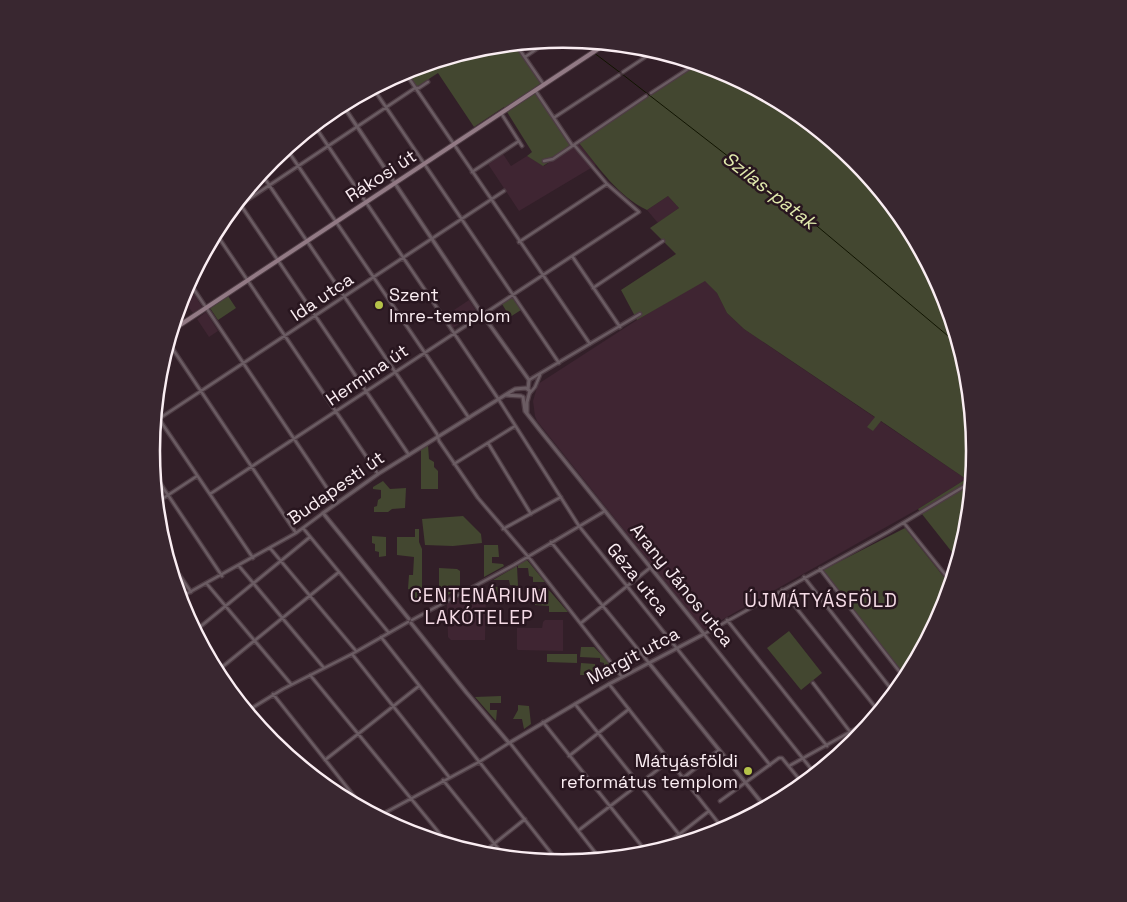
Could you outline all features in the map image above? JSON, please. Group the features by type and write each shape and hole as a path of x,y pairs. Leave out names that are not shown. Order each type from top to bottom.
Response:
{"main road":[{"name":"Rákosi út","path":"180,325 598,49"}],"street":[{"path":"525,57 538,48"},
{"path":"520,50 544,85"},
{"path":"624,72 647,56"},
{"path":"651,93 690,68"},
{"path":"555,118 619,75"},
{"path":"409,78 518,242 590,344"},
{"path":"246,201 415,88 419,88 428,82"},
{"path":"518,242 607,184 575,146 572,145 536,90"},
{"path":"377,94 559,363"},
{"path":"544,162 553,158 646,96"},
{"path":"347,111 482,314 528,379 524,397"},
{"path":"501,113 522,146"},
{"name":"Géza utca","path":"318,131 454,333 579,526 770,765"},
{"path":"472,172 519,141"},
{"path":"290,154 469,418"},
{"path":"265,179 478,498 622,677"},
{"name":"Hermina út","path":"210,494 639,212 607,184"},
{"name":"Ida utca","path":"162,417 504,191"},
{"path":"241,207 409,455"},
{"path":"220,239 378,474"},
{"path":"593,288 663,241"},
{"path":"572,256 620,327"},
{"path":"194,291 338,503"},
{"path":"528,379 541,374 640,314"},
{"path":"173,350 296,532"},
{"path":"527,390 535,385 541,374"},
{"name":"Budapesti út","path":"187,594 240,566 303,528 378,474 515,389 527,390"},
{"name":"Arany János utca","path":"527,390 520,393 524,397 527,413 811,769"},
{"name":"Budapesti út","path":"506,396 524,397"},
{"path":"161,422 253,558"},
{"path":"454,464 515,426"},
{"path":"488,444 531,514"},
{"path":"163,499 197,476"},
{"path":"162,485 222,576"},
{"name":"Margit utca","path":"384,813 479,762 509,742 609,684 704,634 904,523 965,485"},
{"path":"503,529 560,497"},
{"path":"252,708 291,684 356,652 527,557 605,511"},
{"path":"323,513 509,742 596,853"},
{"path":"904,523 947,577"},
{"path":"303,528 389,633"},
{"path":"201,626 310,536"},
{"path":"551,542 761,802"},
{"path":"270,548 356,652"},
{"path":"240,566 324,668"},
{"path":"580,623 651,567"},
{"path":"820,569 900,673"},
{"path":"223,667 339,572"},
{"path":"179,575 191,592"},
{"path":"804,577 890,688"},
{"path":"207,584 291,684"},
{"path":"782,590 875,707"},
{"path":"727,620 827,746"},
{"path":"381,637 552,854"},
{"path":"352,654 449,777"},
{"path":"310,675 441,835"},
{"path":"812,683 853,732"},
{"path":"609,684 719,824"},
{"path":"325,760 419,686"},
{"path":"273,694 352,794"},
{"path":"575,704 682,837"},
{"path":"570,756 629,709"},
{"path":"544,722 642,847"},
{"path":"789,766 853,732"},
{"path":"684,778 719,750"},
{"path":"720,801 779,758 782,758 799,778"},
{"path":"579,830 669,760"},
{"path":"443,780 498,849"},
{"path":"673,839 709,811"},
{"path":"488,848 524,819"}],"shaded area":[{"path":"579,143 596,165 519,211 488,164 503,154 511,166 527,156 544,166"},
{"path":"668,196 679,208 658,223 647,210"},
{"path":"705,280 717,293 727,313 744,329 966,479 918,509 704,630 537,421 535,416 533,401 538,384 637,320"},
{"path":"194,294 202,307 193,313 187,306"},
{"path":"469,300 477,312 453,328 445,316"},
{"path":"206,312 218,331 209,337 197,319"},
{"path":"480,586 482,592 486,590 485,640 451,640 448,637 447,604"},
{"path":"545,620 563,620 563,651 518,650 517,628 542,628"}],"green space":[{"path":"519,50 542,83 534,88 573,147 543,166 527,156 532,152 504,107 474,127 438,73 415,88 409,78 459,61"},
{"path":"690,68 718,78 765,102 788,116 830,148 867,185 899,227 925,273 946,321 964,398 967,451 966,479 881,421 873,431 867,427 875,417 744,329 727,313 717,293 705,281 637,320 621,290 676,254 650,228 679,208 668,196 647,210 637,204 610,181 579,143"},
{"path":"228,296 236,308 218,320 210,308"},
{"path":"512,297 521,310 510,317 502,304"},
{"path":"428,445 429,459 434,462 434,467 438,471 438,489 421,489 421,450"},
{"path":"966,479 964,504 953,554 918,509"},
{"path":"383,481 390,489 406,488 405,508 392,509 388,512 374,512 374,507 377,506 378,500 381,498 381,490 373,489 373,487"},
{"path":"463,516 481,534 482,543 453,546 425,545 422,519"},
{"path":"905,528 946,580 925,629 902,671 823,570"},
{"path":"415,529 419,529 419,542 422,549 422,602 416,602 416,598 412,598 412,590 408,589 409,575 413,575 414,557 397,555 397,537 415,537"},
{"path":"372,536 386,537 386,556 379,557 379,552 375,551 375,544 372,543"},
{"path":"484,545 498,545 499,557 492,557 492,563 503,564 504,566 484,577"},
{"path":"527,560 545,582 533,582 533,577 529,576 528,568 518,568 518,565"},
{"path":"517,566 518,586 510,585 509,580 493,580"},
{"path":"439,568 457,569 460,571 460,588 439,600"},
{"path":"493,587 506,587 506,599 492,599"},
{"path":"534,589 548,589 568,612 549,612 549,606 535,605"},
{"path":"789,631 822,673 801,690 767,648"},
{"path":"581,647 594,647 618,672 607,680 608,671 604,671 604,663 600,662 600,658 580,657"},
{"path":"547,654 577,654 577,663 547,662"},
{"path":"581,663 595,664 595,671 599,671 599,677 580,675"},
{"path":"501,696 501,703 490,703 490,710 497,710 496,721 475,697"},
{"path":"518,705 529,706 531,724 524,729 522,719 513,719 518,710"}],"waterway":[{"name":"Szilas-patak","path":"588,48 805,216 951,338"}],"place":[{"name":"Szent Imre-templom","path":"379,305"},
{"name":"Mátyásföldi református templom","path":"748,771"}],"district":[{"name":"ÚJMÁTYÁSFÖLD","path":"821,600"},
{"name":"CENTENÁRIUM LAKÓTELEP","path":"479,606"}]}
